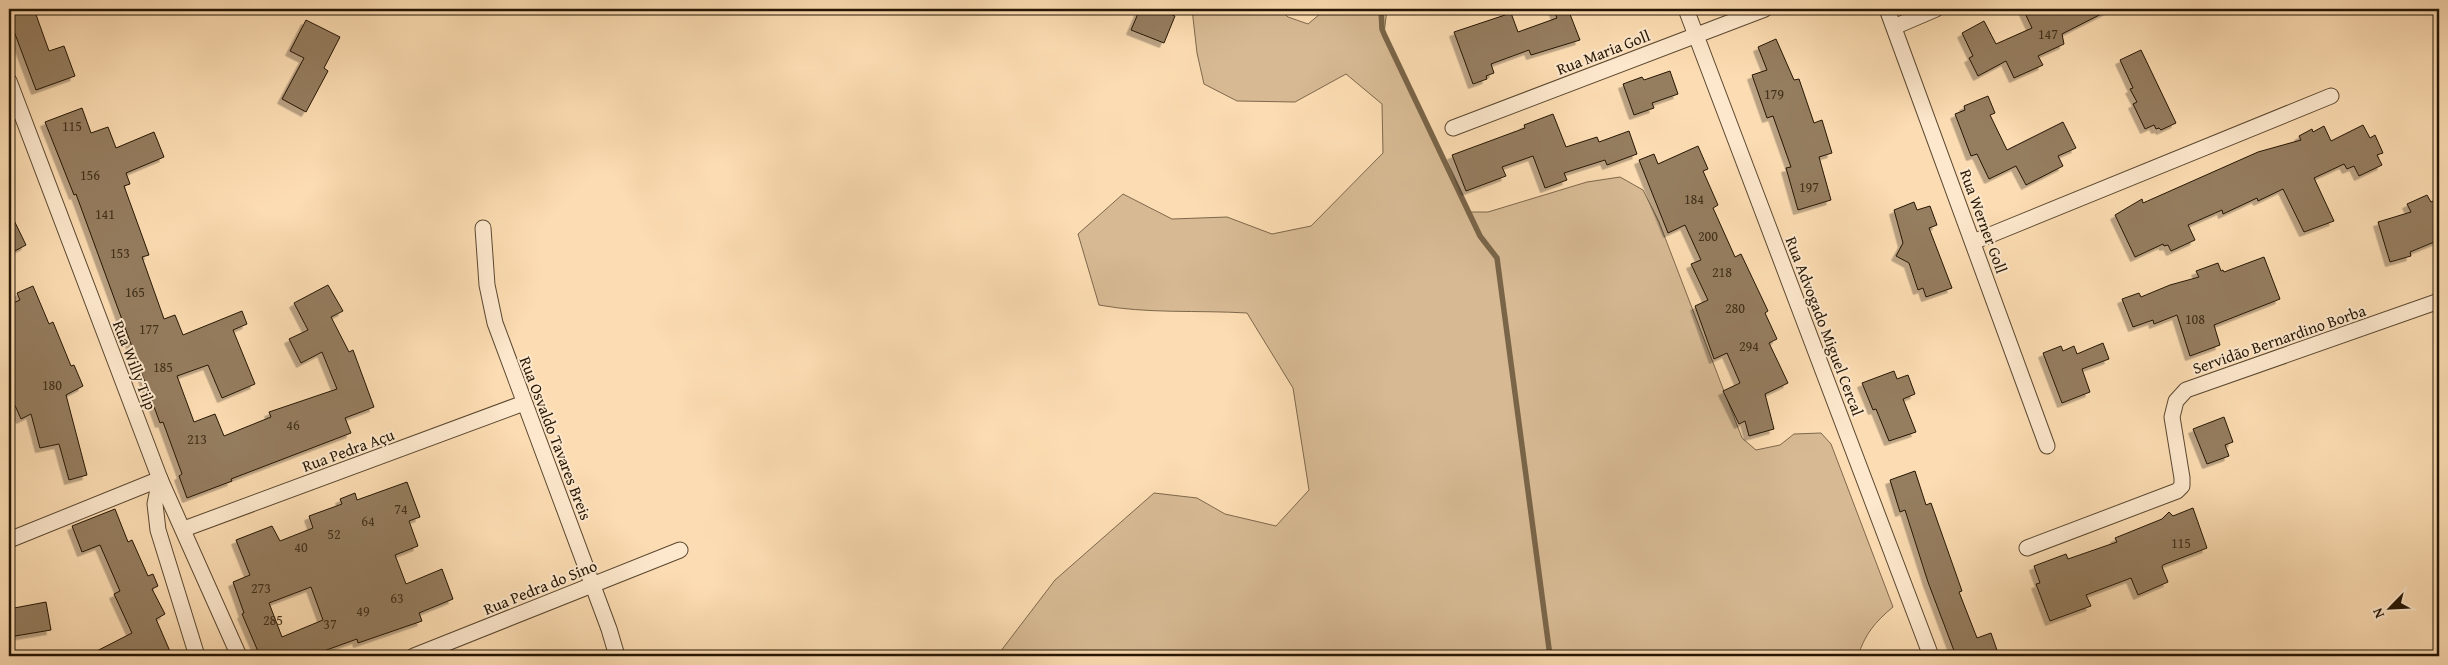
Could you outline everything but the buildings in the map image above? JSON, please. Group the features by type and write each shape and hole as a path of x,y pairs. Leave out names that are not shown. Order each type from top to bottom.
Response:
{"street":[{"name":"Rua Advogado Miguel Cercal","path":"1686,9 1931,656"},
{"name":"Rua Maria Goll","path":"1453,128 1765,9"},
{"name":"Rua Werner Goll","path":"1887,9 2047,446"},
{"path":"1894,27 1936,9"},
{"name":"Rua Willy Tilp","path":"9,81 160,479 184,529 239,656"},
{"path":"1973,242 2331,96"},
{"name":"Rua Osvaldo Tavares Breis","path":"483,228 489,302 494,323 617,656"},
{"name":"Servidão Bernardino Borba","path":"2027,548 2177,492 2182,486 2182,478 2172,417 2176,400 2186,390 2439,301"},
{"name":"Rua Pedra Açu","path":"184,529 524,403"},
{"path":"9,539 160,479"},
{"path":"160,479 155,504 158,530 198,656"},
{"name":"Rua Pedra do Sino","path":"414,656 680,550"}],"shaded area":[{"path":"1192,9 1279,9 1288,17 1308,24 1326,9 1387,9 1384,34 1469,212 1488,212 1587,182 1620,177 1643,190 1659,222 1742,438 1756,450 1780,445 1794,434 1821,433 1831,444 1893,607 1871,629 1858,656 997,656 1055,580 1154,493 1197,498 1225,514 1276,526 1309,490 1293,388 1247,313 1135,310 1099,305 1078,234 1123,194 1172,219 1227,217 1272,234 1311,226 1383,153 1382,104 1346,74 1295,102 1237,101 1204,84 1197,53"}],"waterway":[{"path":"1381,9 1384,34 1480,236 1497,258 1550,656"}]}
